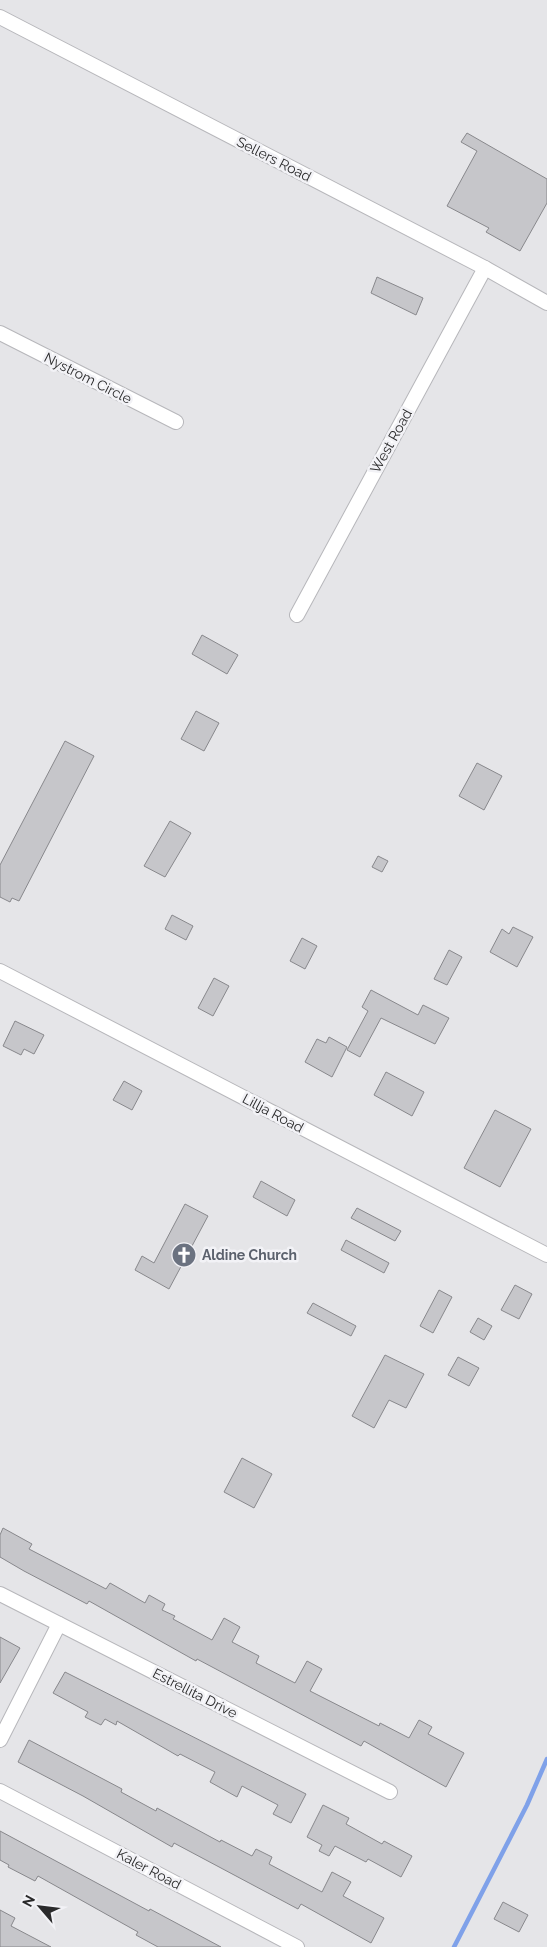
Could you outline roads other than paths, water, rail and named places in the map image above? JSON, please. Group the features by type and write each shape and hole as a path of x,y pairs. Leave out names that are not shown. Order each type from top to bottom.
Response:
{"street":[{"name":"Sellers Road","path":"0,16 546,300"},
{"name":"West Road","path":"297,615 485,268"},
{"name":"Nystrom Circle","path":"0,333 176,422"},
{"name":"Lillja Road","path":"0,971 547,1255"},
{"name":"Estrellita Drive","path":"0,1594 390,1792"},
{"path":"0,1740 59,1624"},
{"name":"Kaler Road","path":"0,1791 298,1947"}],"waterway":[{"path":"454,1947 527,1805 547,1759"}],"place":[{"name":"Aldine Church","path":"184,1255"}]}
